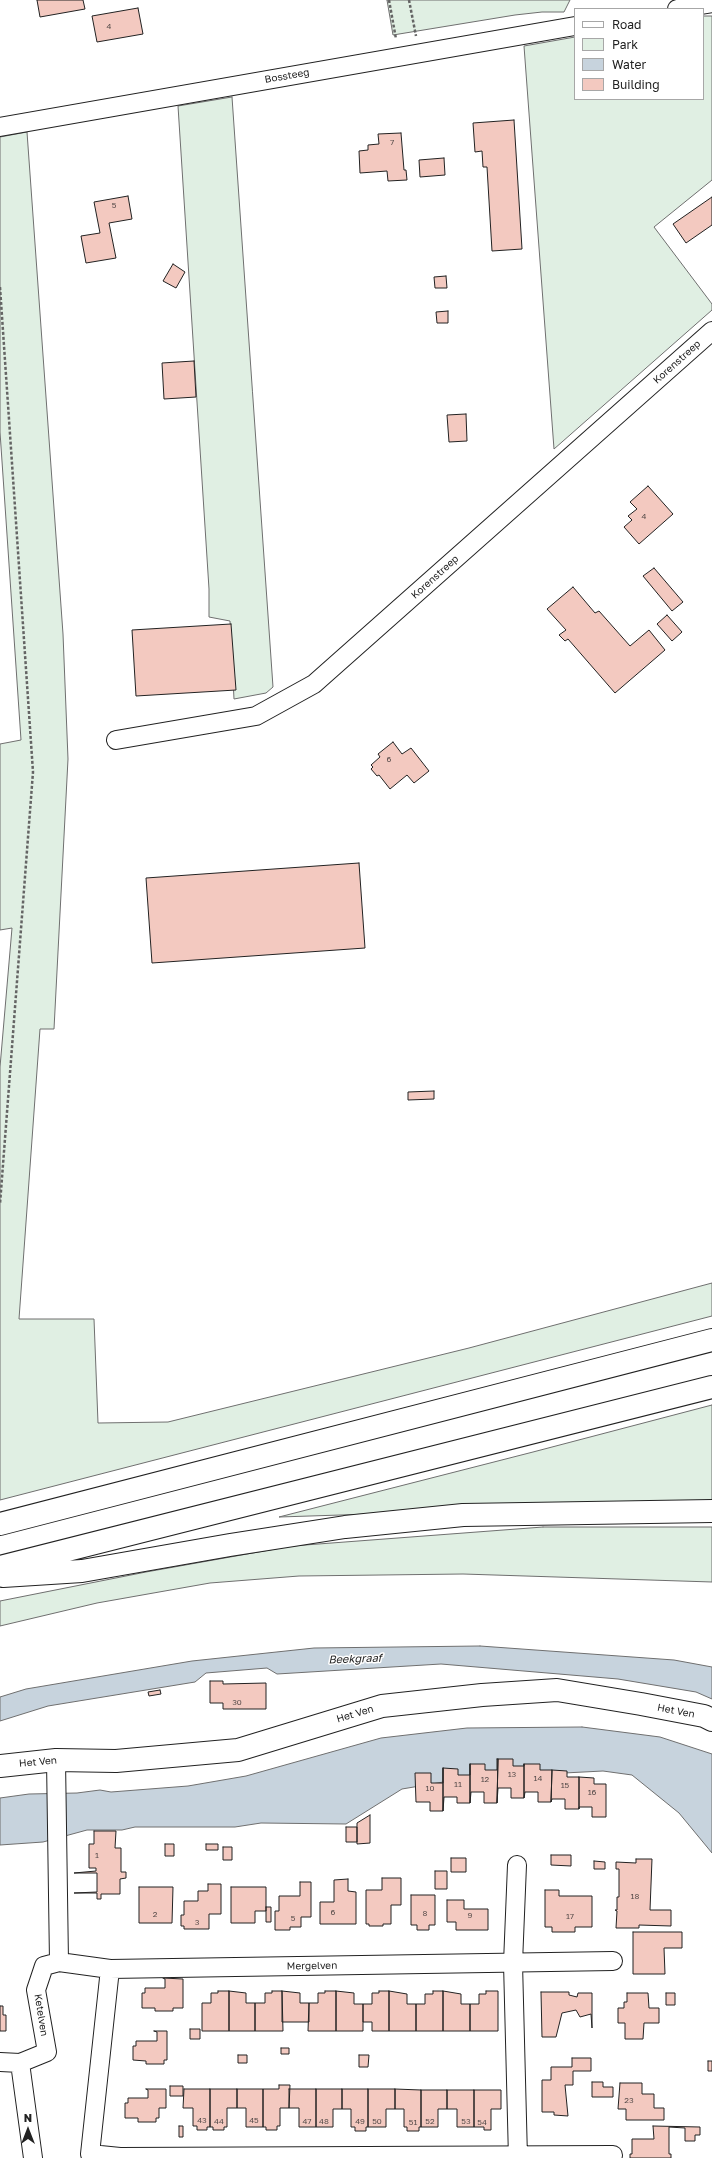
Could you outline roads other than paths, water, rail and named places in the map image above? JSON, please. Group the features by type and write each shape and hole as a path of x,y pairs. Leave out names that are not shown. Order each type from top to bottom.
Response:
{"main road":[{"path":"0,1524 712,1340"},
{"path":"0,1567 712,1387"},
{"path":"0,1576 82,1571 230,1545 338,1529 463,1515 712,1511"},
{"name":"Het Ven","path":"0,1766 56,1760 116,1761 238,1750 382,1706 482,1695 558,1690 655,1706 704,1716 712,1720"}],"street":[{"path":"683,8 712,3"},
{"name":"Bossteeg","path":"0,127 418,52 574,26"},
{"name":"Korenstreep","path":"116,740 256,716 314,684 712,331"},
{"path":"56,1760 59,1858 59,1962"},
{"path":"517,1865 513,1963 518,2157"},
{"name":"Mergelven","path":"59,1962 110,1969 613,1961"},
{"name":"Ketelven","path":"0,2062 20,2063 47,2052 36,1990 44,1966 59,1962"},
{"path":"110,1969 90,2154 120,2157 518,2157 613,2155"},
{"path":"20,2063 33,2158"}],"water":[{"name":"Beekgraaf","path":"480,1646 674,1660 712,1667 712,1699 696,1692 618,1679 441,1664 277,1674 267,1668 206,1673 195,1682 48,1706 0,1721 0,1697 26,1689 192,1661 314,1648"},
{"path":"582,1727 660,1737 712,1754 712,1853 679,1813 632,1775 603,1771 467,1778 402,1789 346,1824 261,1823 235,1827 135,1827 122,1830 87,1830 43,1842 0,1845 0,1798 29,1794 77,1793 100,1790 111,1792 188,1786 246,1776 381,1738 467,1728"}]}
